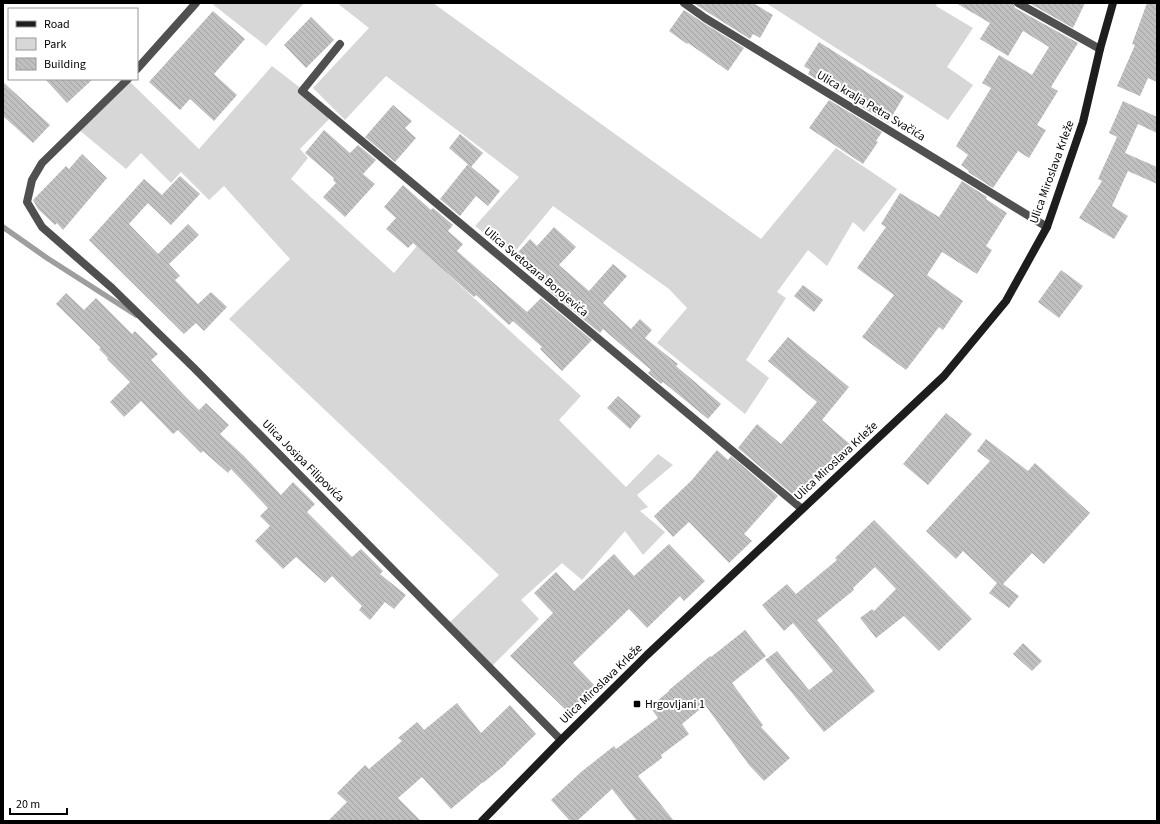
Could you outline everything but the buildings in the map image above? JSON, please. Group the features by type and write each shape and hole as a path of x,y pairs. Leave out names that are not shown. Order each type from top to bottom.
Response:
{"main road":[{"name":"Ulica Miroslava Krleže","path":"482,821 561,740 647,656 944,376 1006,301 1047,227 1083,122 1100,49 1113,3"}],"street":[{"path":"138,68 196,3"},
{"name":"Ulica kralja Petra Svačića","path":"684,3 705,18 1047,227"},
{"path":"1018,3 1100,49"},
{"name":"Ulica Svetozara Borojevića","path":"340,44 302,91 802,509"},
{"name":"Ulica Josipa Filipovića","path":"127,80 42,163 32,180 27,202 42,227 112,288 194,368 561,740"}],"green space":[{"path":"211,3 304,3 266,46"},
{"path":"337,3 433,3 761,239 836,148 897,189 864,232 853,222 827,266 808,250 777,292 786,298 746,360 769,378 745,414 657,343 687,308 669,289 553,206 512,255 475,226 519,177 386,76 345,120 313,88 369,28"},
{"path":"766,3 938,3 936,6 973,28 947,67 973,85 948,120"},
{"path":"272,66 303,90 332,116 300,149 308,158 291,179 394,273 417,246 581,396 559,420 626,487 658,454 673,465 637,495 648,507 640,511 665,532 643,555 625,531 582,580 562,563 521,600 539,619 490,668 448,624 499,575 229,319 290,259 224,186 209,200 181,172 171,183 141,153 126,169 78,129 126,80 128,80 199,149"}],"waterway":[{"path":"3,227 47,258 136,315"}],"place":[{"name":"Hrgovljani 1","path":"637,704"}]}
